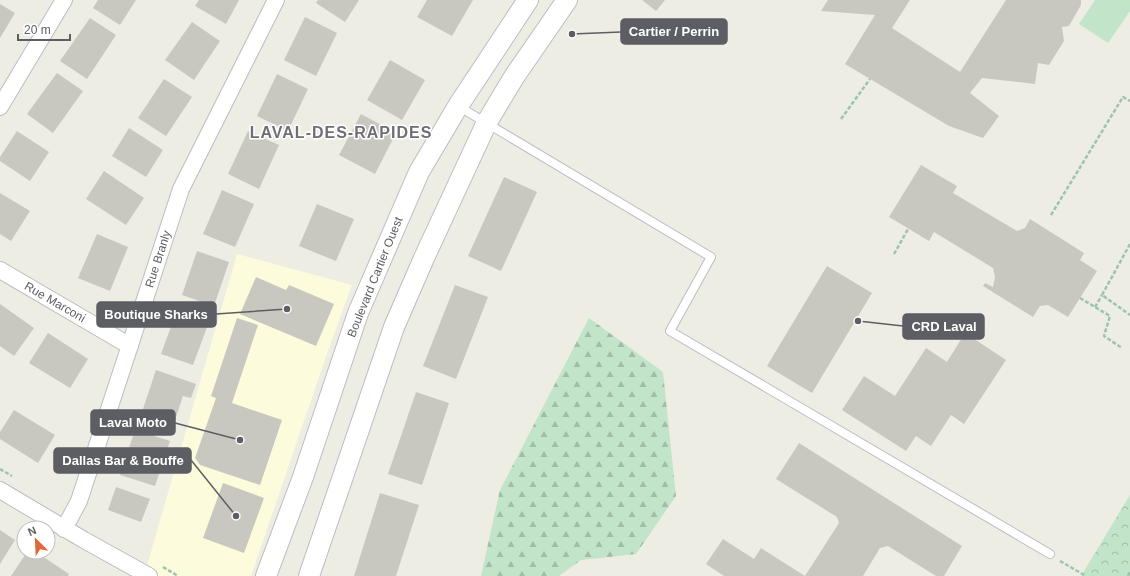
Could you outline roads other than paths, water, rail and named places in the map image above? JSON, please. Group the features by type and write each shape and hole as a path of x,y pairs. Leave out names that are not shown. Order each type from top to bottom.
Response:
{"street":[{"path":"0,107 64,0"},
{"name":"Rue Branly","path":"64,529 79,501 181,189 276,0"},
{"name":"Boulevard Cartier Ouest","path":"266,576 303,477 358,313 420,172 458,106 528,0"},
{"path":"309,576 394,327 424,258 487,122 514,76 567,0"},
{"name":"Rue Marconi","path":"0,270 130,346"},
{"path":"0,490 64,529 149,576"}],"lane":[{"path":"458,106 711,257 670,331 1050,554"}],"place":[{"name":"Cartier / Perrin","path":"572,34"},
{"name":"Boutique Sharks","path":"287,309"},
{"name":"CRD Laval","path":"858,321"},
{"name":"Laval Moto","path":"240,440"},
{"name":"Dallas Bar & Bouffe","path":"236,516"}],"district":[{"name":"LAVAL-DES-RAPIDES","path":"341,132"}]}
